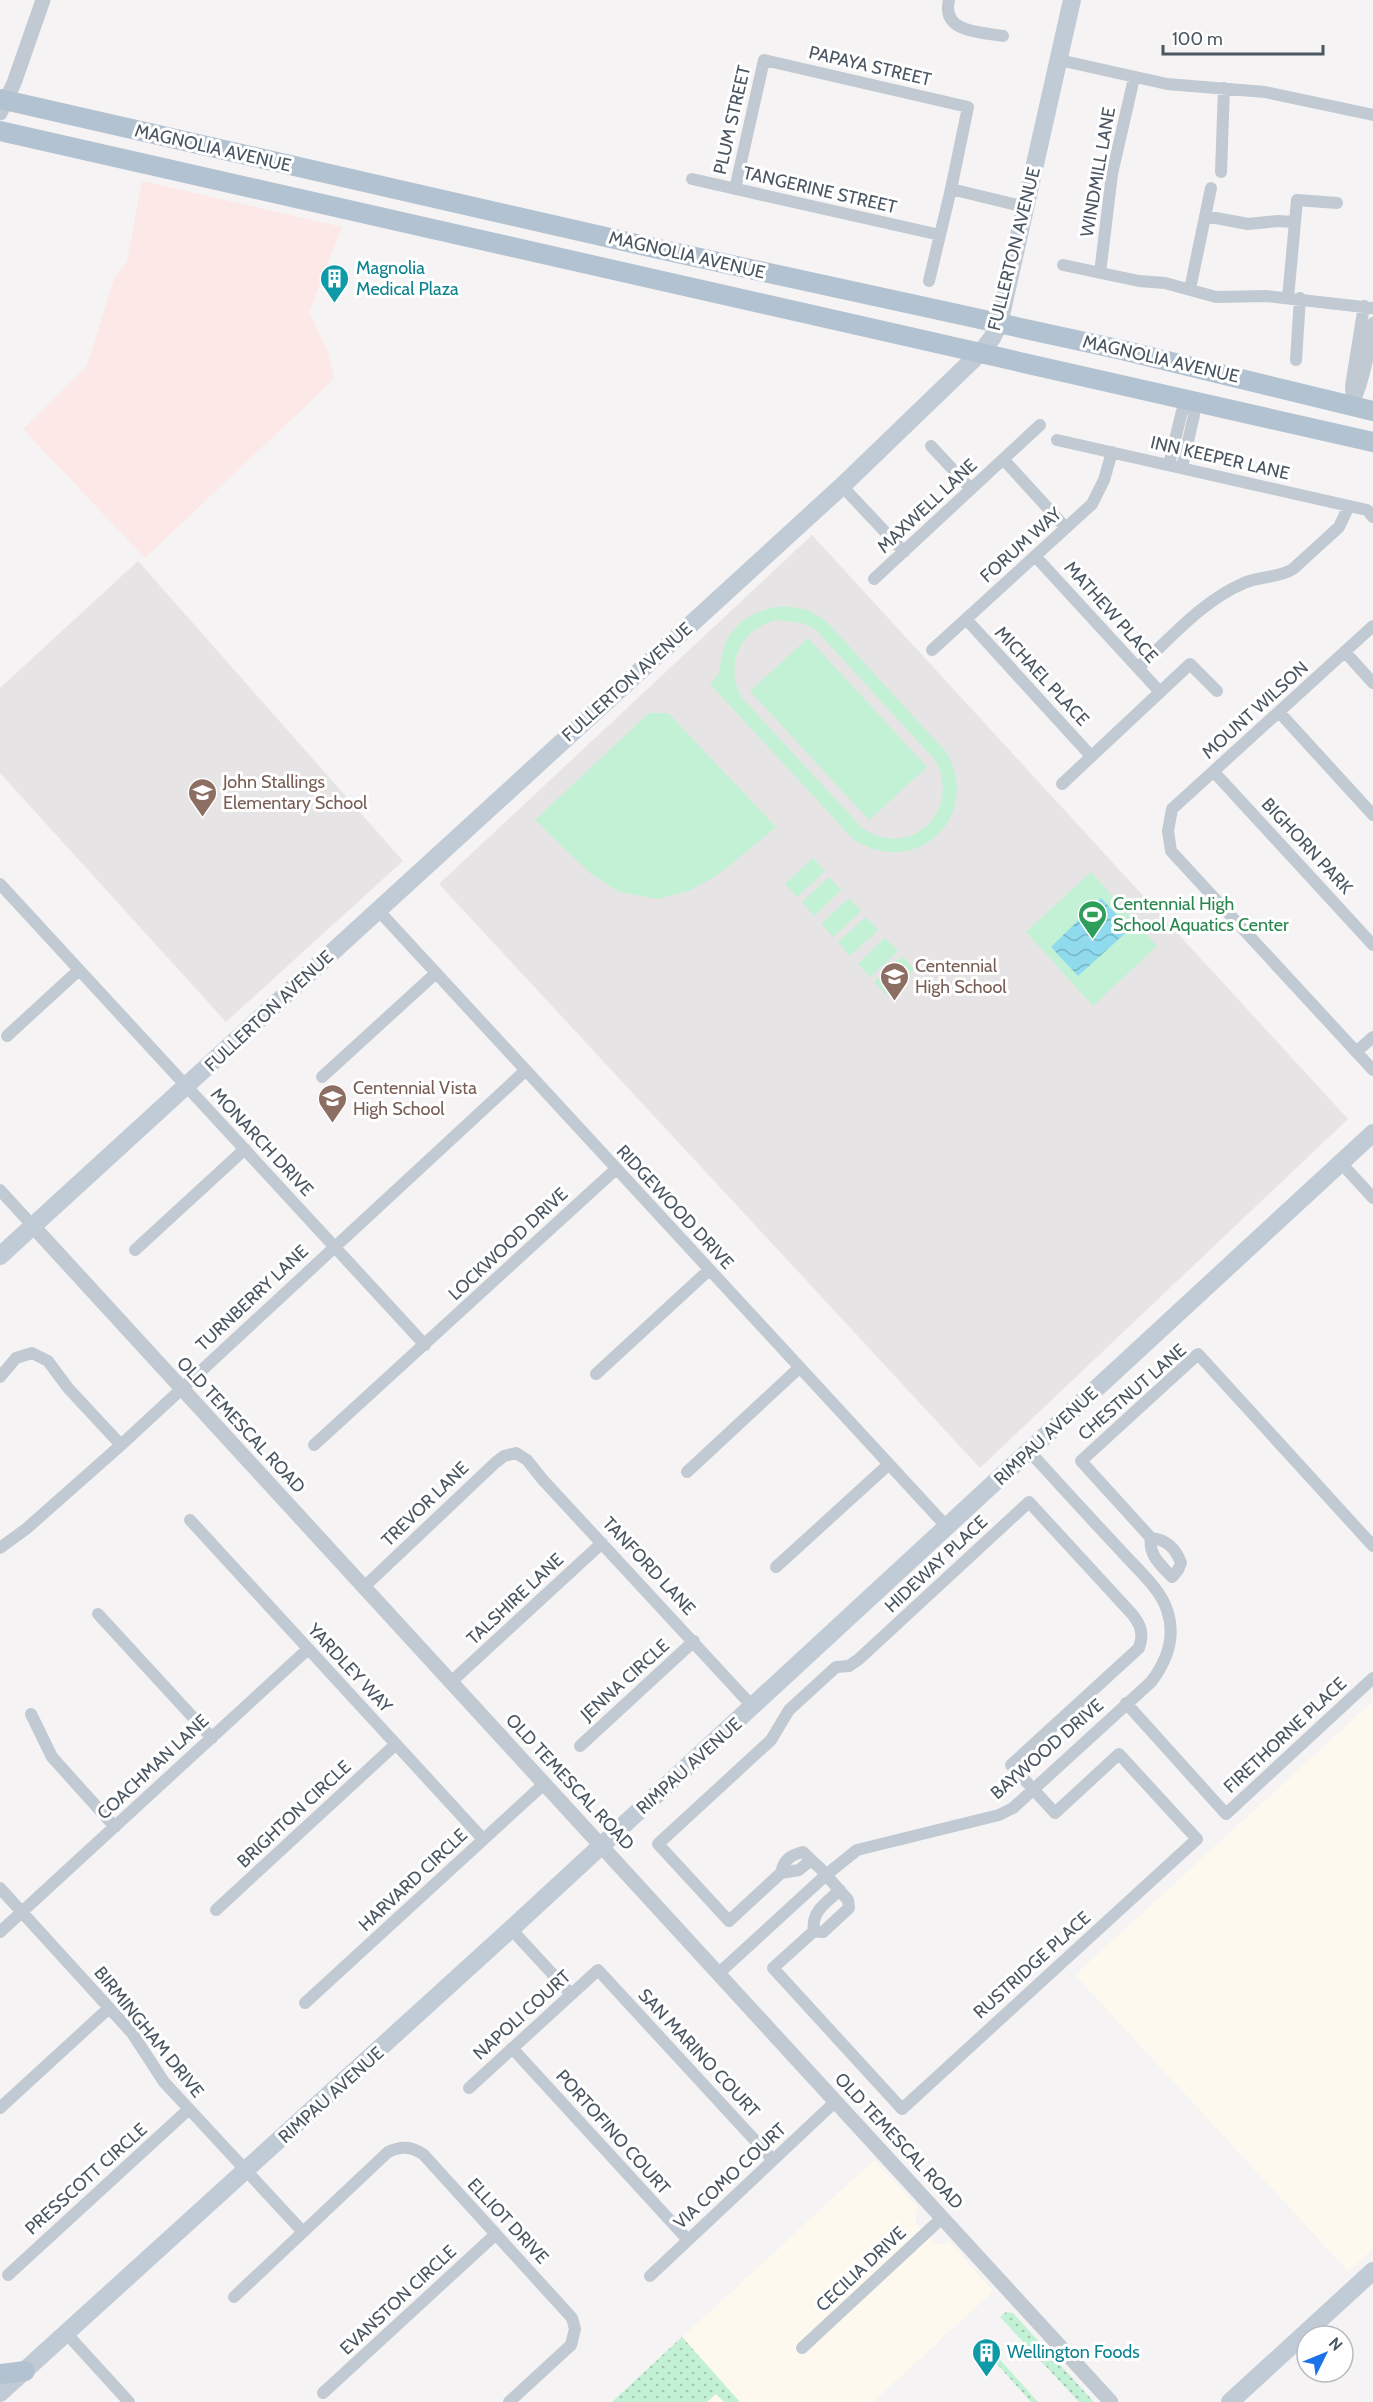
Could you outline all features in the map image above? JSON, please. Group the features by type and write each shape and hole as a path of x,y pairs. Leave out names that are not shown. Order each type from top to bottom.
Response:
{"main road":[{"name":"FULLERTON AVENUE","path":"0,1256 842,486 981,352 999,324 1072,0"},
{"name":"MAGNOLIA AVENUE","path":"2,104 1122,350 1249,379 1373,411"},
{"name":"MAGNOLIA AVENUE","path":"0,131 1373,442"},
{"path":"363,213 369,183"},
{"path":"771,305 779,275"},
{"path":"1191,399 1198,369"},
{"path":"1346,436 1352,406"},
{"name":"RIMPAU AVENUE","path":"0,2394 512,1929 1373,1133"},
{"path":"1230,2402 1373,2271"},
{"path":"0,2374 25,2371"}],"street":[{"path":"2,104 43,0"},
{"path":"949,0 947,5 950,19 958,28 1003,36"},
{"name":"PAPAYA STREET","path":"764,60 968,106 951,189"},
{"name":"PLUM STREET","path":"735,189 740,158 764,60"},
{"path":"1059,60 1167,84 1265,92 1373,115"},
{"name":"WINDMILL LANE","path":"1100,273 1112,174 1134,78"},
{"path":"1221,172 1224,88"},
{"name":"TANGERINE STREET","path":"692,179 940,235"},
{"path":"1190,290 1211,188"},
{"path":"929,281 951,189 1025,207"},
{"path":"1296,360 1294,298 1297,200 1337,203"},
{"path":"1206,216 1248,224 1295,222"},
{"path":"1063,265 1139,281 1165,283 1216,297 1266,296 1368,307 1351,386 1352,406"},
{"path":"1352,406 1361,387 1369,355 1373,323"},
{"path":"1169,465 1182,411 1191,399"},
{"path":"1182,468 1194,415 1191,399"},
{"path":"1040,424 1004,460 1066,528"},
{"name":"INN KEEPER LANE","path":"1057,440 1367,510 1373,517"},
{"path":"932,446 971,489"},
{"name":"FORUM WAY","path":"932,650 1096,498 1112,452"},
{"name":"MAXWELL LANE","path":"874,579 1004,460"},
{"path":"842,486 904,552"},
{"path":"1138,668 1215,598 1245,582 1286,574 1293,569 1339,527 1349,506"},
{"name":"MATHEW PLACE","path":"1035,556 1160,692"},
{"name":"MICHAEL PLACE","path":"966,620 1091,756"},
{"name":"MOUNT WILSON","path":"1356,1052 1171,851 1168,825 1172,809 1373,626"},
{"path":"1345,652 1373,683"},
{"path":"1062,784 1190,664 1217,691"},
{"path":"1279,712 1373,814"},
{"name":"BIGHORN PARK","path":"1214,772 1373,945"},
{"name":"MONARCH DRIVE","path":"0,884 425,1345"},
{"name":"RIDGEWOOD DRIVE","path":"378,910 947,1527"},
{"path":"7,1036 79,970"},
{"path":"322,1077 436,973"},
{"path":"1373,1037 1356,1052 1373,1070"},
{"name":"TURNBERRY LANE","path":"0,1548 26,1529 121,1445 525,1071"},
{"path":"135,1250 245,1149"},
{"path":"1341,1163 1373,1198"},
{"name":"LOCKWOOD DRIVE","path":"314,1445 616,1169"},
{"name":"OLD TEMESCAL ROAD","path":"0,1190 1111,2402"},
{"path":"596,1374 709,1270"},
{"path":"0,1377 16,1358 32,1353 48,1361 68,1388 121,1445"},
{"name":"CHESTNUT LANE","path":"1151,1538 1149,1547 1153,1556 1172,1577 1179,1570 1181,1563 1179,1556 1161,1539 1151,1538 1081,1461 1198,1354 1373,1546"},
{"path":"687,1472 799,1368"},
{"name":"BAYWOOD DRIVE","path":"719,1973 826,1875 857,1850 999,1815 1012,1808 1151,1682 1159,1672 1167,1653 1171,1632 1163,1601 1155,1589 1029,1451"},
{"name":"TREVOR LANE","path":"364,1587 504,1455 516,1453"},
{"name":"TANFORD LANE","path":"516,1453 527,1460 753,1707"},
{"path":"776,1567 888,1465"},
{"name":"HIDEWAY PLACE","path":"826,1875 803,1852 792,1854 783,1865 781,1873 729,1921 658,1844 771,1740 789,1710 836,1667 849,1666 859,1659 1029,1502 1132,1614 1140,1624 1142,1634 1139,1648 1011,1765 1034,1789"},
{"name":"YARDLEY WAY","path":"190,1520 483,1839"},
{"name":"TALSHIRE LANE","path":"451,1682 602,1543"},
{"path":"1155,1589 1172,1577"},
{"path":"98,1614 212,1738"},
{"name":"JENNA CIRCLE","path":"580,1746 694,1641"},
{"name":"COACHMAN LANE","path":"0,1932 308,1649"},
{"name":"FIRETHORNE PLACE","path":"1126,1703 1226,1814 1373,1678"},
{"path":"31,1714 52,1758 115,1827"},
{"name":"BRIGHTON CIRCLE","path":"216,1910 396,1744"},
{"name":"RUSTRIDGE PLACE","path":"814,1931 813,1920 818,1910 840,1890 848,1900 849,1908 823,1932 814,1931 773,1968 902,2109 1197,1839 1119,1754 1055,1813 1034,1789"},
{"name":"HARVARD CIRCLE","path":"305,2003 545,1783"},
{"path":"826,1875 840,1890"},
{"name":"BIRMINGHAM DRIVE","path":"0,1888 132,2033 164,2082 303,2232"},
{"path":"512,1929 571,1994"},
{"name":"NAPOLI COURT","path":"469,2088 598,1970"},
{"name":"SAN MARINO COURT","path":"598,1970 773,2160"},
{"path":"0,2108 109,2008"},
{"name":"PORTOFINO COURT","path":"512,2048 688,2240"},
{"name":"VIA COMO COURT","path":"650,2276 836,2102"},
{"name":"PRESSCOTT CIRCLE","path":"8,2275 189,2109"},
{"name":"ELLIOT DRIVE","path":"303,2232 388,2152 406,2146 423,2154 572,2318 575,2329 571,2345 509,2402"},
{"name":"CECILIA DRIVE","path":"802,2348 943,2217"},
{"path":"234,2297 303,2232"},
{"name":"EVANSTON CIRCLE","path":"323,2393 496,2234"},
{"path":"66,2333 129,2402"}],"shaded area":[{"path":"142,181 342,227 309,312 328,352 334,379 145,558 23,429 87,366 114,279 127,262"},
{"name":"Centennial High School","path":"812,535 1348,1119 980,1468 439,884"},
{"name":"John Stallings Elementary School","path":"138,561 403,861 226,1022 0,773 0,688"},
{"path":"1373,1701 1373,2249 1348,2271 1075,1975"},
{"path":"874,2160 919,2208 916,2211 916,2223 935,2244 945,2244 948,2240 993,2291 906,2372 873,2402 612,2402"}],"green space":[{"path":"787,606 807,610 824,619 946,752 955,776 956,799 950,819 937,835 920,847 899,852 876,850 853,839 710,684 719,672 721,657 732,632 747,618 776,607","holes":["778,620 802,623 816,630 935,760 942,779 942,797 937,813 927,825 914,834 898,838 880,837 862,828 742,698 734,673 735,661 745,639 754,630"]},
{"path":"808,638 927,767 869,820 750,691"},
{"path":"649,713 668,713 776,827 719,874 691,890 658,899 619,892 590,873 535,820"},
{"path":"813,858 825,871 797,897 785,884"},
{"name":"Centennial High School Aquatics Center","path":"1091,872 1157,946 1093,1006 1026,932"},
{"path":"829,877 841,890 814,916 802,902"},
{"path":"849,898 861,911 833,937 821,924"},
{"path":"866,917 878,930 850,956 838,942"},
{"path":"885,938 898,951 870,977 858,964"},
{"path":"902,956 914,969 887,995 874,982"},
{"path":"1006,2312 1013,2313 1094,2402 1079,2402 1000,2317"},
{"path":"682,2337 740,2402 724,2402 716,2394 707,2402 612,2402"},
{"path":"995,2343 997,2345 992,2351 1038,2402 1031,2402 988,2354 986,2349"}],"water":[{"path":"1101,898 1130,929 1078,976 1051,947"}],"place":[{"name":"Magnolia Medical Plaza","path":"335,304"},
{"name":"John Stallings Elementary School","path":"202,818"},
{"name":"Centennial High School Aquatics Center","path":"1092,940"},
{"name":"Centennial High School","path":"894,1002"},
{"name":"Centennial Vista High School","path":"332,1124"},
{"name":"Wellington Foods","path":"986,2378"}]}
